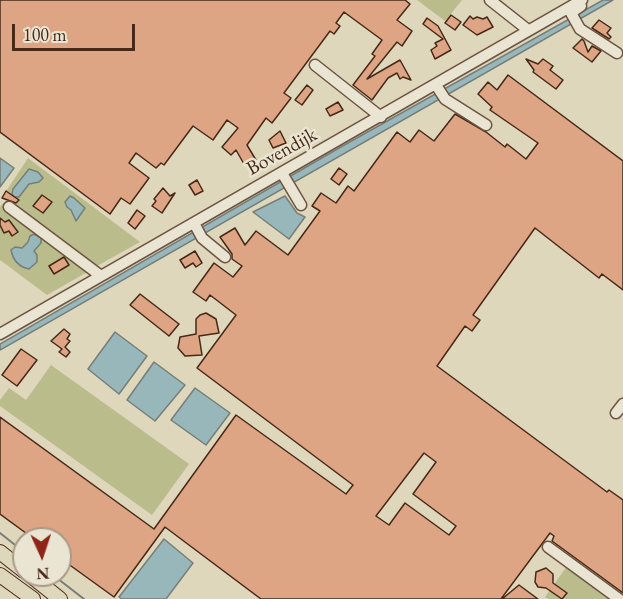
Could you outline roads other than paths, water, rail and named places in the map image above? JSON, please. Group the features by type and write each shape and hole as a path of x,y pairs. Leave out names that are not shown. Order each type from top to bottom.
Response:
{"main road":[{"path":"0,552 12,562"},
{"path":"0,575 33,599"},
{"path":"45,587 60,599"}],"street":[{"path":"490,0 528,30"},
{"name":"Bovendijk","path":"0,334 101,276 198,229 285,179 381,117 437,87 528,30 582,0"},
{"path":"588,0 573,18 580,29 617,53"},
{"path":"315,65 381,117"},
{"path":"437,87 445,99 486,125"},
{"path":"285,179 301,205"},
{"path":"9,207 101,276"},
{"path":"198,229 225,257"},
{"path":"549,547 619,599"}],"water":[{"path":"603,0 613,0 0,350 0,344 339,148"},
{"path":"0,158 14,168 0,187"},
{"path":"29,169 38,172 43,178 39,182 29,184 19,197 14,197 13,189"},
{"path":"70,196 85,208 76,221 65,202"},
{"path":"285,196 297,213 305,217 289,239 253,212"},
{"path":"34,234 41,238 41,243 34,251 37,255 37,262 29,269 17,263 11,250 15,247 22,248"},
{"path":"115,332 147,356 119,394 88,369"},
{"path":"154,362 185,385 155,421 127,400"},
{"path":"195,388 230,413 206,445 171,420"},
{"path":"164,539 193,563 166,599 122,599 119,597"}],"waterway":[{"path":"0,533 12,542"},
{"path":"68,587 84,599"}]}
